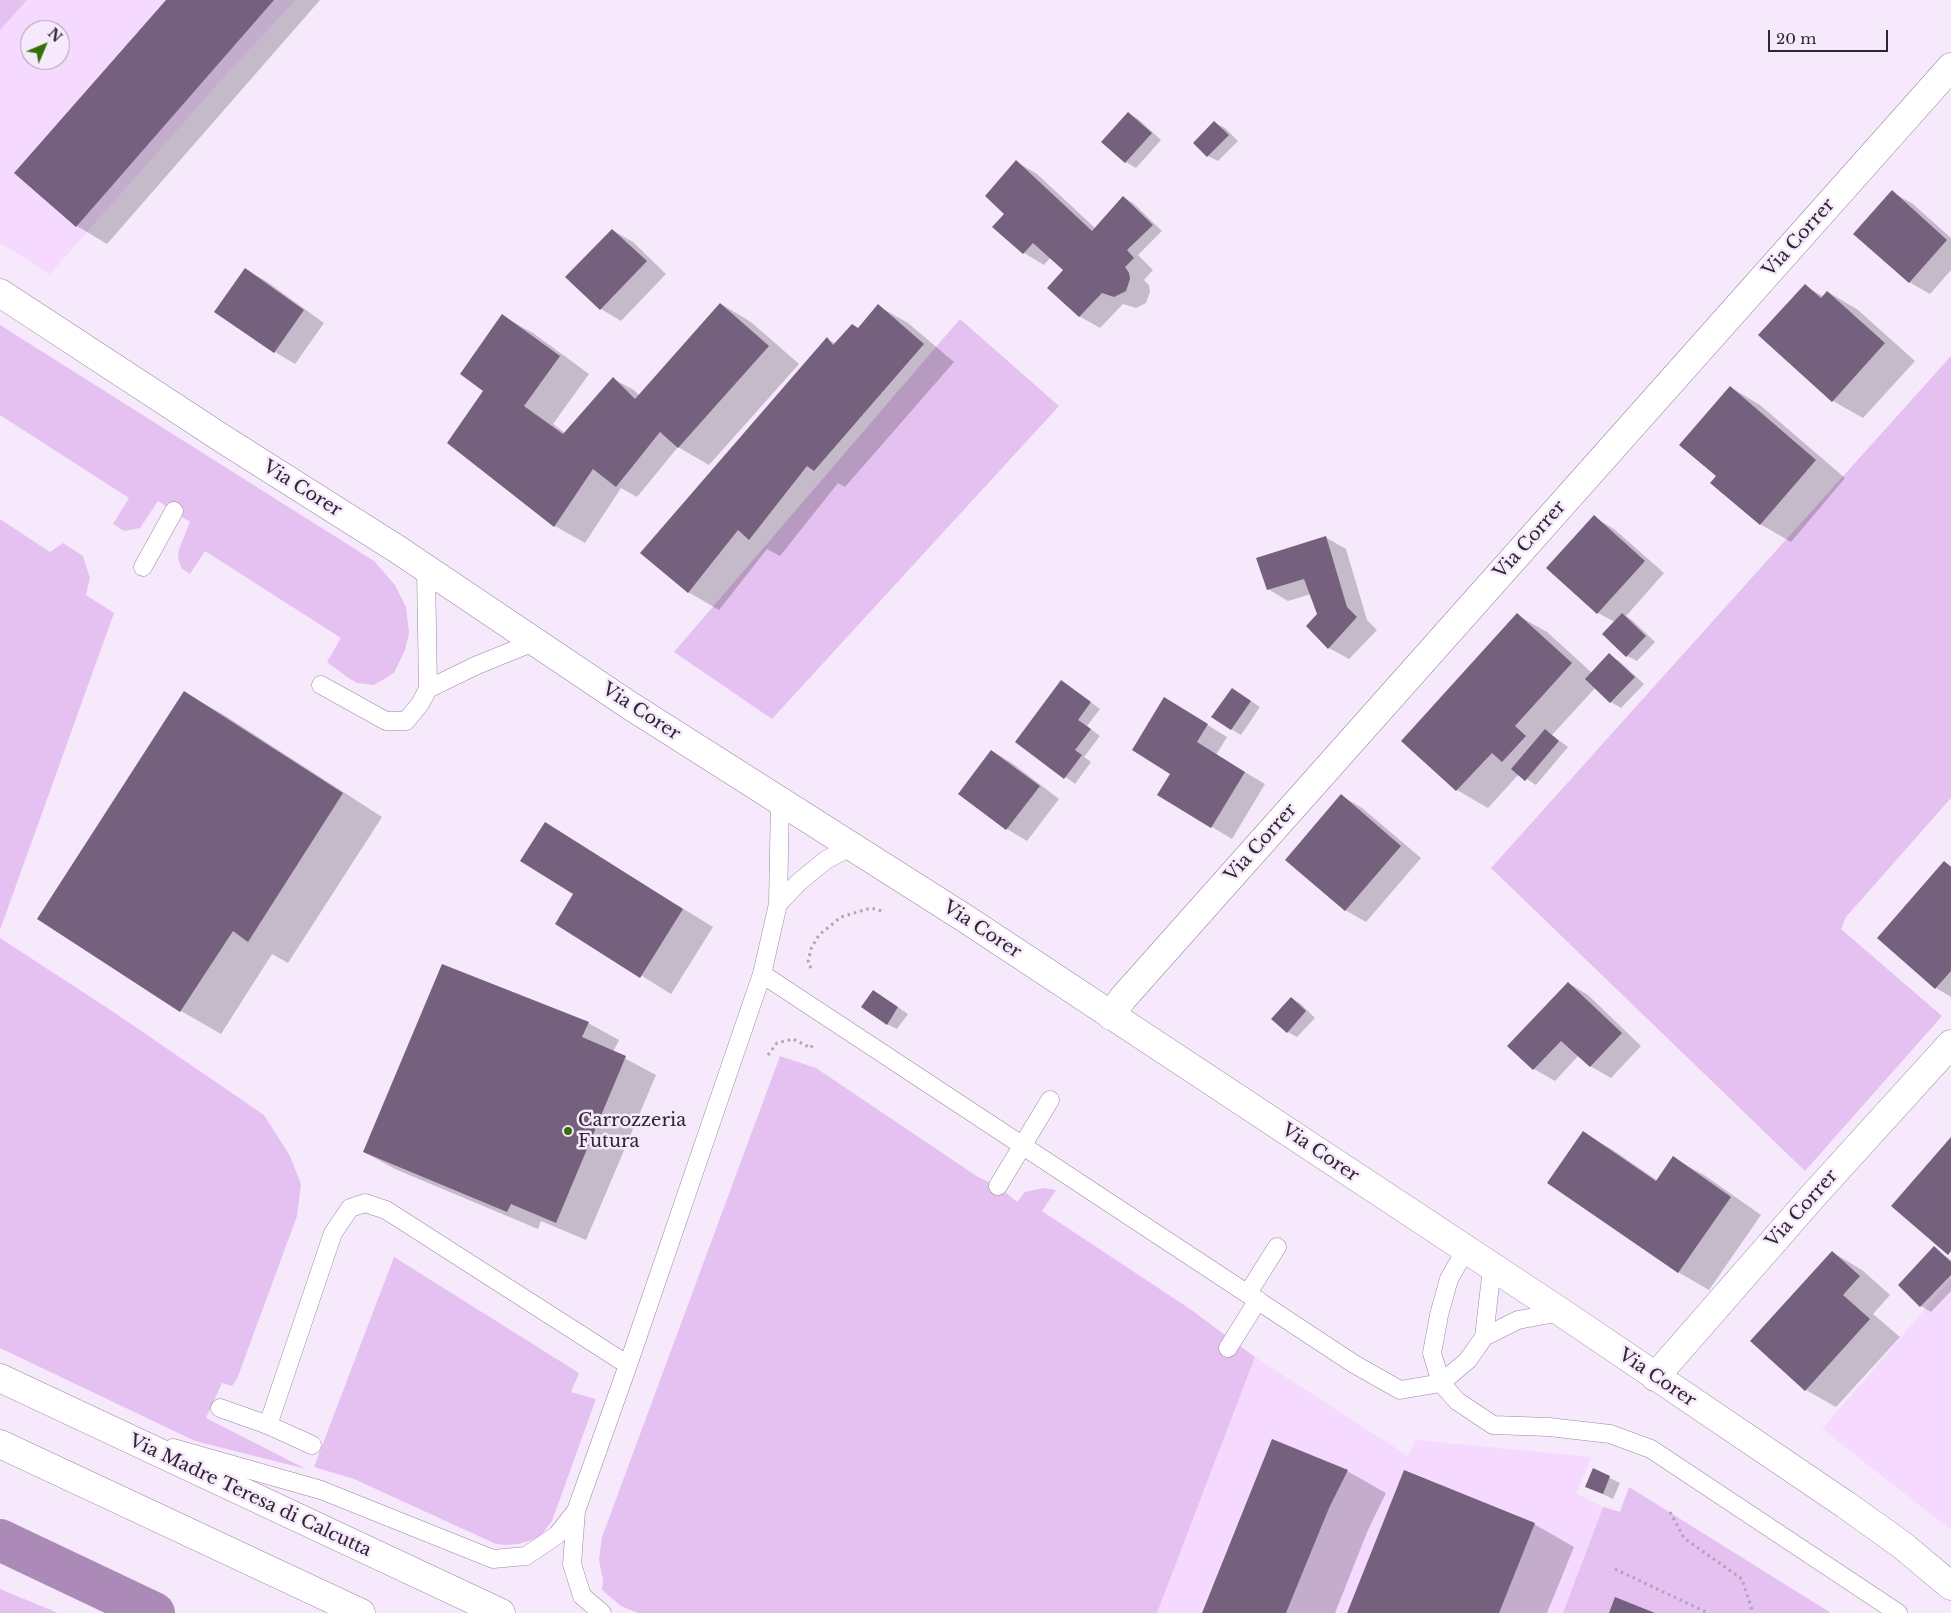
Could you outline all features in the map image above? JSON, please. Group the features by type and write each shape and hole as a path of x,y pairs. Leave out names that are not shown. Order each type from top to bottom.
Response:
{"street":[{"name":"Via Correr","path":"1111,1016 1136,984 1951,67"},
{"name":"Via Corer","path":"0,293 231,444 397,549 534,642 852,846 1561,1312 1846,1505 1902,1545 1951,1586"},
{"name":"Via Correr","path":"1655,1377 1813,1196 1951,1044"},
{"name":"Via Madre Teresa di Calcutta","path":"0,1378 502,1613"},
{"path":"0,1444 361,1613"}],"lane":[{"path":"143,567 174,511"},
{"path":"321,685 386,721 406,721 420,704 428,689 426,570"},
{"path":"428,689 475,666 534,642"},
{"path":"602,1613 582,1596 572,1564 576,1511 762,974 778,904 780,801"},
{"path":"778,904 799,882 826,860 852,846"},
{"path":"762,974 1354,1364 1400,1390 1441,1384 1468,1360 1484,1337 1492,1268"},
{"path":"998,1186 1050,1100"},
{"path":"268,1426 333,1233 350,1208 365,1203 386,1210 628,1364"},
{"path":"1228,1348 1277,1247"},
{"path":"1465,1250 1450,1279 1439,1315 1432,1354 1441,1384 1457,1400 1494,1425 1549,1427 1610,1434 1651,1450 1898,1613"},
{"path":"1484,1337 1518,1320 1561,1312"},
{"path":"220,1408 312,1445"},
{"path":"111,1431 321,1490 493,1559 526,1556 557,1535 576,1511"}],"path":[{"path":"812,970 808,962 811,950 819,935 841,917 871,908 893,914"},
{"path":"767,1056 777,1043 793,1039 810,1048 829,1018"},
{"path":"1670,1512 1684,1538 1742,1579 1753,1613"},
{"path":"1615,1569 1708,1613"}],"shaded area":[{"path":"0,0 27,0 0,30"},
{"path":"27,0 296,0 232,68 50,274 0,243 0,30"},
{"path":"960,319 1059,406 772,719 674,652"},
{"path":"0,325 374,561 395,585 406,607 409,633 405,650 394,673 374,685 357,683 347,677 327,662 341,638 205,551 190,574 182,569 178,559 179,549 190,522 158,501 140,528 124,531 113,524 129,498 0,415"},
{"path":"1951,356 1951,798 1846,917 1841,929 1942,1016 1805,1171 1491,868"},
{"path":"0,519 50,552 63,543 83,556 90,578 86,595 114,613 0,930"},
{"path":"0,938 112,1011 264,1115 290,1156 301,1184 297,1216 237,1379 232,1386 222,1383 206,1418 306,1469 195,1441 0,1348"},
{"path":"780,1056 816,1068 978,1177 998,1186 1017,1202 1025,1192 1043,1188 1056,1190 1042,1211 1190,1309 1255,1357 1157,1613 638,1613 621,1606 602,1590 603,1580 599,1560 602,1537"},
{"path":"394,1257 579,1373 571,1392 596,1399 552,1521 539,1538 518,1544 496,1544 354,1479 314,1467"},
{"path":"1951,1279 1951,1530 1822,1429"},
{"path":"1255,1357 1408,1456 1415,1440 1592,1457 1576,1493 1603,1507 1563,1613 1157,1613"},
{"path":"1629,1487 1831,1613 1563,1613 1603,1507 1620,1512"},
{"path":"0,1589 58,1613 0,1613"}],"building":[{"path":"166,0 274,0 76,227 14,173"},
{"path":"1128,112 1152,133 1125,163 1101,142"},
{"path":"1214,121 1229,135 1207,157 1193,143"},
{"path":"1016,160 1092,231 1123,196 1153,225 1127,250 1134,258 1125,267 1130,279 1126,291 1114,297 1102,293 1079,317 1047,288 1063,270 1033,243 1023,254 992,227 1004,214 985,196"},
{"path":"1892,190 1947,240 1909,283 1853,234"},
{"path":"612,229 647,261 600,310 565,277"},
{"path":"245,268 304,310 274,353 214,312"},
{"path":"1805,284 1821,298 1827,291 1885,343 1832,402 1758,335"},
{"path":"720,303 769,346 678,448 660,432 616,487 593,469 554,527 447,443 483,391 460,374 502,314 560,356 524,406 563,434 613,377 635,399"},
{"path":"878,304 924,344 814,471 807,466 749,540 738,530 688,593 640,553 827,337 833,345 852,324 858,328"},
{"path":"1730,386 1816,460 1760,525 1710,483 1716,476 1679,445"},
{"path":"1594,515 1645,561 1597,614 1546,568"},
{"path":"1326,536 1347,607 1357,617 1328,649 1306,626 1317,614 1304,579 1267,590 1256,558"},
{"path":"1517,613 1572,663 1515,726 1526,736 1502,762 1492,753 1456,791 1401,741"},
{"path":"1622,613 1646,636 1626,657 1602,634"},
{"path":"1609,653 1635,677 1610,703 1585,679"},
{"path":"1061,680 1091,702 1078,720 1091,729 1075,750 1082,755 1064,779 1015,742"},
{"path":"1232,688 1251,701 1231,730 1211,717"},
{"path":"184,691 343,793 248,942 233,931 180,1012 37,919"},
{"path":"1164,697 1208,724 1197,742 1245,772 1211,828 1157,795 1170,774 1132,750"},
{"path":"1545,729 1559,741 1525,781 1511,769"},
{"path":"991,750 1040,786 1006,830 958,794"},
{"path":"1341,794 1401,846 1345,911 1285,860"},
{"path":"545,822 683,909 640,978 555,924 573,894 520,861"},
{"path":"1944,861 1951,867 1951,971 1935,989 1877,938"},
{"path":"442,964 589,1022 582,1037 626,1056 556,1223 511,1204 507,1212 363,1152"},
{"path":"1568,982 1622,1033 1590,1067 1561,1041 1533,1070 1507,1046"},
{"path":"873,990 898,1007 887,1025 861,1007"},
{"path":"1291,997 1306,1011 1287,1033 1271,1019"},
{"path":"1583,1131 1656,1181 1673,1156 1731,1197 1678,1273 1547,1183"},
{"path":"1951,1137 1951,1251 1948,1255 1891,1206"},
{"path":"1934,1246 1951,1262 1951,1275 1920,1307 1898,1285"},
{"path":"1832,1251 1860,1276 1843,1295 1870,1319 1805,1391 1750,1341"},
{"path":"1272,1439 1348,1470 1329,1508 1286,1613 1202,1613"},
{"path":"1593,1468 1610,1476 1603,1494 1585,1487"},
{"path":"1404,1470 1535,1523 1499,1613 1347,1613"},
{"path":"1615,1597 1655,1613 1609,1613"}],"waterway":[{"path":"0,1540 154,1613"}],"place":[{"name":"Carrozzeria Futura","path":"568,1131"}]}
